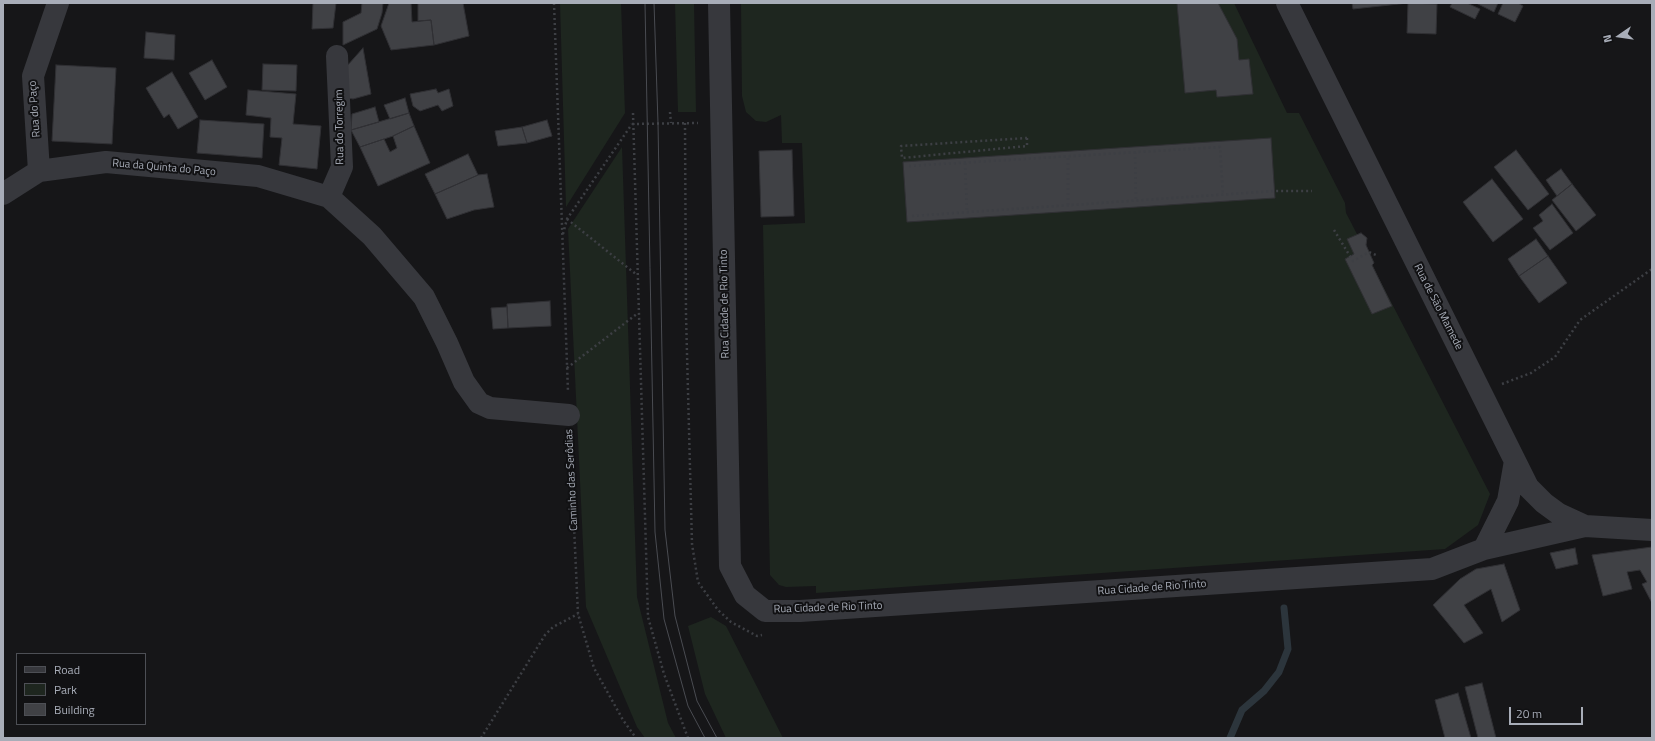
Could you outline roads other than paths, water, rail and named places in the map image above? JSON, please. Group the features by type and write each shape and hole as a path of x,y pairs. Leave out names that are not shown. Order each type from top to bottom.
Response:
{"street":[{"name":"Rua do Paço","path":"39,171 33,76 58,3"},
{"name":"Rua Cidade de Rio Tinto","path":"719,3 730,566 745,595 765,611 800,611 1432,569 1484,548 1585,526"},
{"name":"Rua de São Mamede","path":"1288,3 1528,487 1544,503 1559,514 1585,526 1652,530"},
{"name":"Rua do Torregim","path":"329,197 342,167 337,56"},
{"name":"Rua da Quinta do Paço","path":"3,194 39,171 106,162 258,176 329,197"},
{"name":"Caminho das Serôdias","path":"329,197 372,236 424,297 447,343 464,382 479,403 490,408 569,415"},
{"path":"1484,548 1508,501 1515,461"}],"waterway":[{"path":"1230,738 1242,710 1264,691 1279,672 1288,649 1284,608"}],"tram line":[{"path":"645,3 655,532 664,619 688,706 705,738"},
{"path":"654,3 658,123 665,530 675,616 697,701 717,738"}]}
